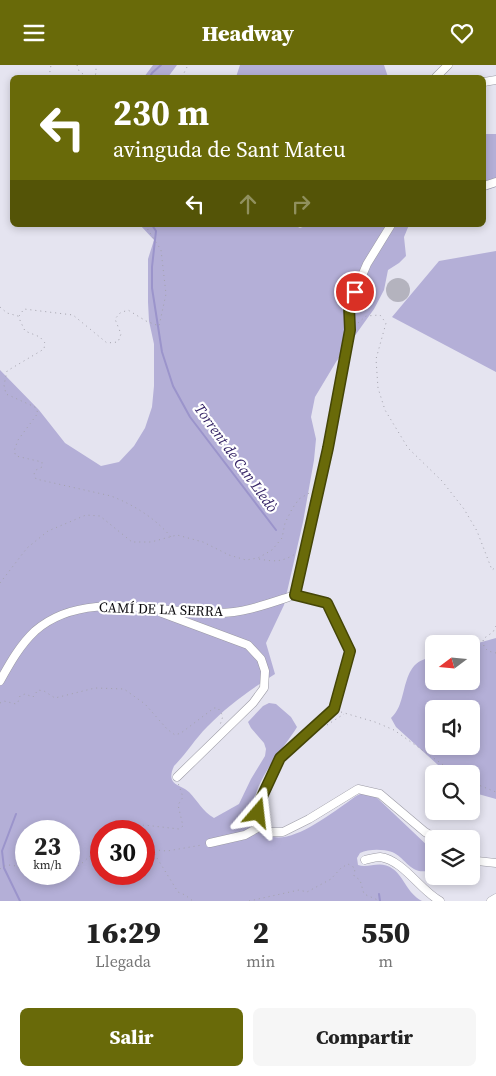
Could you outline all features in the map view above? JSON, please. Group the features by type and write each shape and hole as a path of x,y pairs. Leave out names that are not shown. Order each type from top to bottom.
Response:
{"street":[{"path":"438,75 450,65"},
{"path":"390,227 367,264 349,306 350,330 322,482 295,595 327,603 350,651 334,709 280,758 260,801 258,813 261,826 270,832 283,832 309,819 358,789 380,794 425,832"},
{"name":"CAMÍ DE LA SERRA","path":"0,681 17,651 35,631 58,616 89,607 112,605 187,613 221,613 252,609 295,595"},
{"path":"150,609 242,643 253,649 264,664 264,684 260,694 177,777"},
{"path":"210,843 245,835 261,826"},
{"path":"365,860 380,857 398,864 432,896 440,901"},
{"path":"480,861 496,863"},
{"path":"491,901 496,898"}],"path":[{"path":"77,65 79,71 84,75"},
{"path":"18,316 24,309 73,315 107,343 118,342 121,334 115,319 120,313 128,310 146,321 159,326 166,295 161,250 146,227"},
{"path":"0,307 6,313 18,316"},
{"path":"350,330 366,316 380,315 386,323 376,359 378,388 385,410 408,448 442,481 464,509 477,531 492,570 496,567"},
{"path":"18,316 25,331 40,337 45,343 44,349 7,371 4,385 6,394 35,407 38,413 18,440 14,451 16,456 42,463 42,467 36,470 34,474 36,479 122,500 144,513 171,537"},
{"path":"0,583 27,548 48,531 86,515 100,516 132,542 151,542 177,535 203,542 229,555 246,560 258,558 272,550 282,538 285,523 299,499 315,490 322,482"},
{"path":"258,558 284,561 306,549"},
{"path":"496,626 493,632 483,639 484,647 488,651 496,653"},
{"path":"0,703 4,701 16,704 20,695 25,694 33,697 38,690 44,691 55,699 95,688 110,688 124,689 145,704"},
{"path":"345,713 376,722 394,730 443,765"},
{"path":"480,786 496,792"},
{"path":"155,850 167,851 210,843"},
{"path":"80,865 90,856"},
{"path":"155,856 178,893 185,895 193,901"},
{"path":"249,901 298,890 307,892 331,879 341,867 348,864 355,867 354,876 360,880 364,894 380,901"},
{"path":"0,869 5,865 15,866"}],"shaded area":[{"path":"153,65 177,65 170,75 146,75"},
{"path":"240,65 384,65 387,75 237,75"},
{"path":"486,134 496,134 496,187 486,190"},
{"path":"142,227 408,227 404,237 406,256 388,270 384,290 374,309 336,362 315,397 311,417 316,439 314,460 303,522 284,605 266,643 275,674 240,698 215,719 174,766 171,777 175,784 186,789 203,809 214,818 239,804 265,756 266,749 264,743 248,722 263,706 269,703 276,704 291,717 297,727 264,775 258,788 254,802 254,815 259,827 267,835 277,837 289,836 314,825 361,794 373,794 425,843 425,871 412,868 397,854 380,850 360,853 357,858 358,865 379,864 388,866 397,872 413,894 422,901 0,901 0,370 39,410 65,443 101,466 119,462 134,446 145,428 152,407 154,344 149,321 148,259 154,240"},
{"path":"496,251 496,372 392,317 439,261"},
{"path":"496,638 496,799 480,795 480,765 438,765 427,755 480,755 480,700 425,700 425,753 396,727 391,718 401,702 410,673 415,665 425,660 425,690 480,690 480,642"}],"building":[{"path":"398,278 403,279 409,285 409,295 403,301 398,302 393,301 387,295 386,290 387,285 393,279"}],"waterway":[{"name":"Torrent de Can Lledò","path":"151,75 161,65"},
{"name":"Torrent de Can Lledò","path":"153,227 156,231 152,288 162,352 173,386 190,417 276,530"},
{"path":"16,814 2,851 4,868 20,901"},
{"path":"379,894 380,901"}],"route":[{"path":"258,813 260,801 280,758 334,709 350,651 327,603 295,595 322,482 350,330 349,306 355,292"}]}
